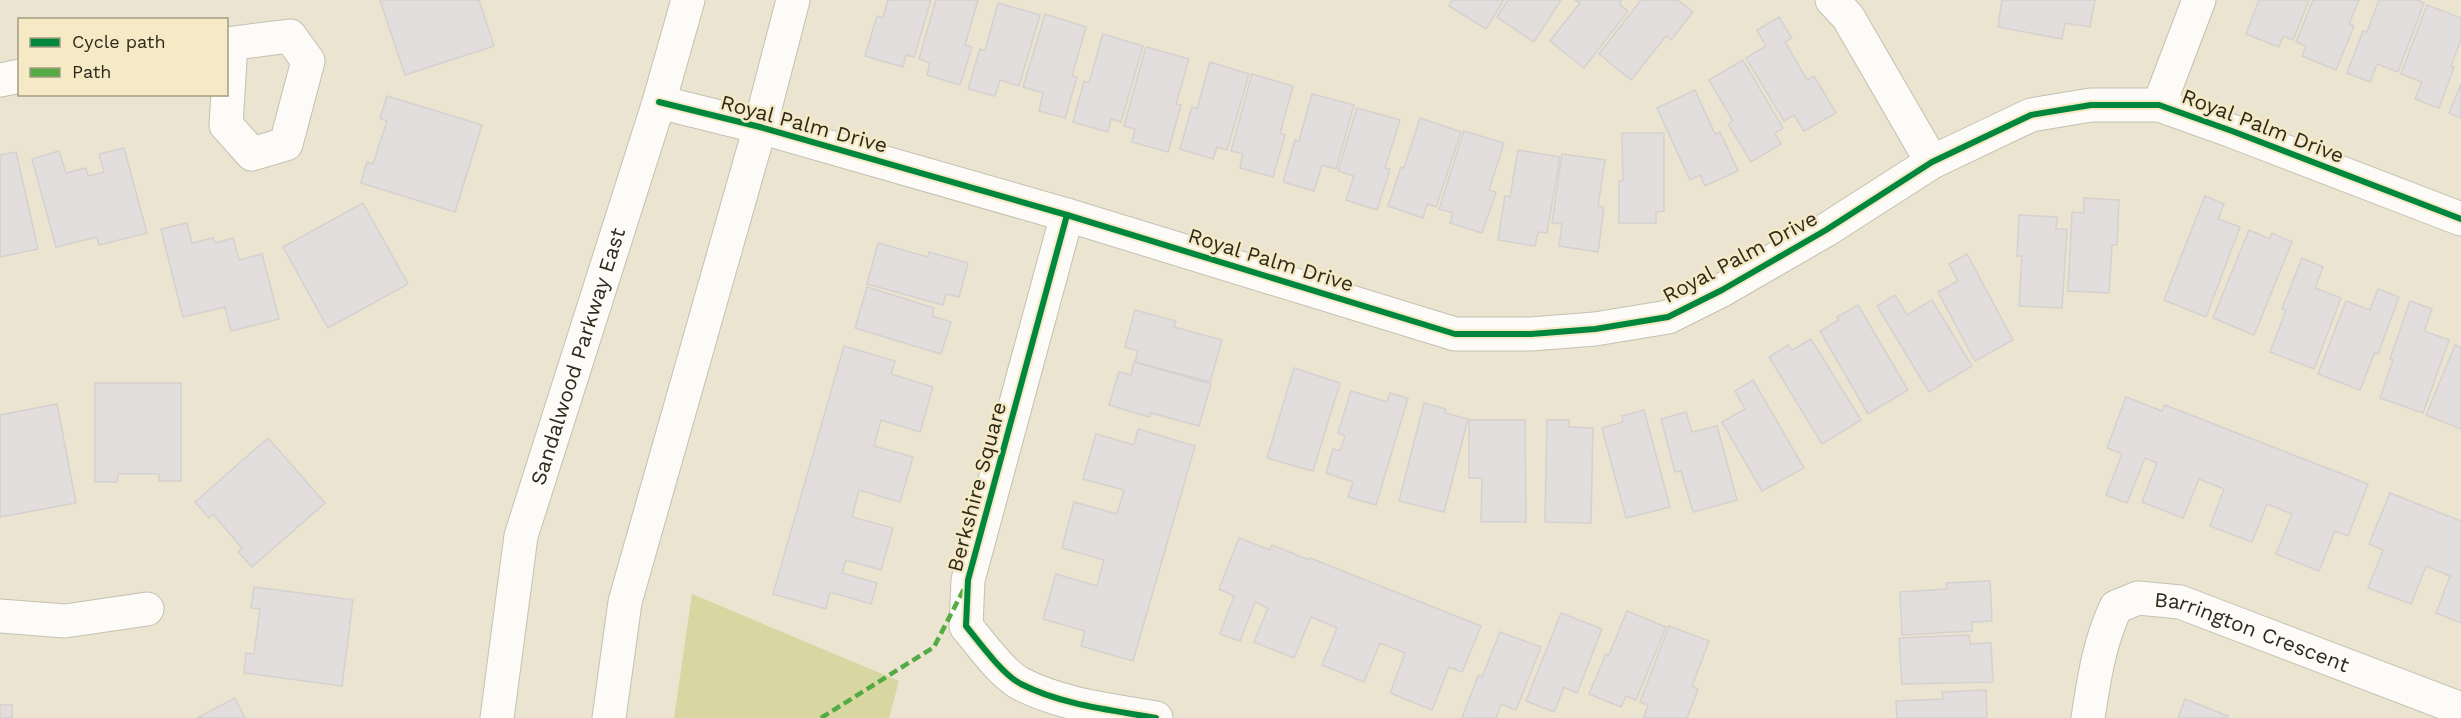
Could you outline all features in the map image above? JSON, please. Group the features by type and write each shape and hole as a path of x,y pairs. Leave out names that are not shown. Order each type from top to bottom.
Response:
{"street":[{"name":"Sandalwood Parkway East","path":"497,718 521,536 659,102 688,0"},
{"path":"609,718 625,602 760,128 793,0"},
{"path":"1832,0 1848,17 1932,162"},
{"path":"2159,105 2199,0"},
{"path":"0,80 18,76"},
{"name":"Royal Palm Drive","path":"659,102 760,128 1067,215 1455,334 1531,334 1595,329 1668,317 1722,290 1827,230 1932,162 2031,115 2091,105 2159,105 2232,130 2461,219"},
{"name":"Berkshire Square","path":"1067,215 968,580 966,626 988,654 1019,683 1072,702 1156,718"},
{"name":"Barrington Crescent","path":"2088,718 2104,632 2115,607 2138,598 2180,602 2461,709"},
{"path":"0,616 65,621 147,609"}],"shaded area":[{"path":"692,594 899,681 889,718 674,718"}],"building":[{"path":"380,0 479,0 494,46 405,75"},
{"path":"888,0 931,0 914,57 906,55 903,67 865,56 877,16 883,18"},
{"path":"936,0 978,0 965,45 972,47 960,85 927,75 930,63 919,59"},
{"path":"1452,0 1504,0 1486,29 1449,6"},
{"path":"1508,0 1561,0 1534,42 1497,17"},
{"path":"1575,0 1622,0 1619,4 1628,11 1584,68 1550,41 1580,3"},
{"path":"1641,0 1678,0 1693,12 1671,40 1666,36 1631,80 1599,54"},
{"path":"2002,0 2095,0 2090,27 2065,23 2062,39 1998,27"},
{"path":"2259,0 2309,0 2293,40 2283,36 2279,47 2246,34"},
{"path":"2313,0 2359,0 2349,24 2354,26 2336,70 2302,56 2306,46 2296,42"},
{"path":"2379,0 2417,0 2424,3 2398,72 2377,64 2370,82 2347,73 2363,31 2367,32"},
{"path":"998,3 1040,15 1019,86 1000,80 995,96 968,89 980,49 985,51"},
{"path":"2427,5 2461,18 2461,39 2451,66 2454,67 2439,108 2415,99 2422,82 2401,74"},
{"path":"1045,14 1086,27 1072,76 1077,77 1065,118 1039,111 1043,93 1023,87"},
{"path":"1779,17 1792,38 1785,42 1807,80 1814,76 1836,113 1804,131 1794,115 1784,121 1746,58 1766,46 1757,30"},
{"path":"1103,34 1143,46 1121,122 1111,119 1108,132 1073,122 1084,81 1089,83"},
{"path":"1146,47 1189,59 1176,104 1181,105 1168,152 1132,142 1135,129 1124,126"},
{"path":"1743,60 1783,128 1775,133 1781,144 1751,162 1728,124 1733,121 1709,80"},
{"path":"1210,62 1249,74 1227,150 1217,147 1213,159 1180,149 1192,107 1197,109"},
{"path":"1252,74 1293,86 1280,133 1285,135 1273,177 1240,168 1243,154 1231,151"},
{"path":"2461,84 2461,118 2449,113"},
{"path":"1695,90 1715,134 1720,132 1738,171 1705,186 1700,175 1690,180 1657,108"},
{"path":"1312,94 1354,105 1336,169 1322,165 1314,191 1283,182 1295,140 1299,141"},
{"path":"387,96 482,125 455,212 361,183 367,162 373,164 387,121 380,118"},
{"path":"1357,108 1400,120 1385,168 1390,169 1377,210 1346,200 1354,176 1338,171"},
{"path":"1420,118 1461,132 1436,207 1427,204 1423,218 1388,206 1401,167 1404,168"},
{"path":"1464,131 1504,143 1489,190 1496,192 1482,233 1450,223 1453,213 1439,209"},
{"path":"1622,133 1664,133 1664,211 1656,212 1656,223 1619,223 1619,181 1623,181"},
{"path":"124,148 147,233 99,245 97,237 56,247 32,159 59,151 66,173 86,168 88,176 104,172 99,154"},
{"path":"1518,150 1560,157 1547,233 1538,232 1535,246 1498,240 1505,196 1510,197"},
{"path":"16,152 38,249 0,257 0,155"},
{"path":"1562,154 1605,160 1598,206 1604,207 1598,252 1559,246 1562,224 1552,223"},
{"path":"2205,196 2224,204 2218,219 2240,227 2206,317 2164,300"},
{"path":"2084,198 2119,200 2117,245 2112,245 2109,293 2068,291 2072,212 2084,213"},
{"path":"363,203 408,284 328,328 283,247"},
{"path":"2019,215 2057,217 2056,229 2067,229 2062,308 2019,306 2022,256 2017,256"},
{"path":"187,223 192,243 213,238 215,243 233,238 239,260 262,254 279,319 231,331 225,307 183,317 161,229"},
{"path":"2249,230 2270,239 2272,233 2292,242 2254,335 2213,318"},
{"path":"878,243 928,257 929,252 968,263 959,297 946,294 943,305 867,284"},
{"path":"1967,254 2013,340 1975,361 1938,292 1958,281 1949,264"},
{"path":"2302,258 2323,267 2315,288 2341,298 2314,369 2270,352 2286,310 2282,309"},
{"path":"867,287 934,308 932,316 951,322 941,354 855,328"},
{"path":"2378,289 2399,297 2378,354 2375,352 2360,390 2318,374 2346,301 2370,310"},
{"path":"1895,295 1907,315 1932,300 1972,366 1929,392 1877,306"},
{"path":"2410,301 2432,309 2424,331 2449,340 2423,413 2380,398 2393,360 2390,359"},
{"path":"1858,305 1908,390 1868,414 1820,331 1839,320 1837,317"},
{"path":"1135,310 1176,321 1174,327 1222,340 1210,382 1135,362 1138,351 1125,347"},
{"path":"1811,339 1861,420 1822,444 1769,357 1788,345 1792,350"},
{"path":"2455,345 2461,348 2461,429 2426,415"},
{"path":"844,346 895,361 891,374 933,387 920,432 881,420 874,446 913,457 900,502 859,490 852,517 893,528 881,570 846,560 842,573 877,583 871,604 830,592 826,609 773,594"},
{"path":"1134,362 1211,384 1199,426 1151,413 1149,417 1109,405 1119,372 1131,375"},
{"path":"1294,368 1340,383 1313,471 1267,458"},
{"path":"1753,380 1804,468 1762,491 1722,422 1745,409 1735,391"},
{"path":"95,383 181,383 181,481 159,481 159,474 118,474 117,482 95,482"},
{"path":"1351,391 1387,402 1390,393 1408,398 1376,505 1348,497 1353,482 1326,473 1333,449 1340,451 1345,436 1338,433"},
{"path":"2126,397 2162,411 2165,405 2368,484 2348,536 2335,531 2319,571 2276,554 2292,514 2267,504 2252,542 2210,526 2224,489 2199,479 2183,518 2142,502 2157,463 2145,458 2127,503 2106,495 2122,454 2107,448"},
{"path":"1424,403 1446,409 1445,413 1468,419 1444,512 1399,501"},
{"path":"57,404 76,503 0,517 0,415"},
{"path":"1644,410 1670,507 1626,518 1602,428 1623,422 1622,416"},
{"path":"1686,412 1692,432 1717,426 1737,500 1693,512 1681,471 1675,472 1661,419"},
{"path":"1469,420 1525,420 1526,522 1481,522 1482,478 1469,478"},
{"path":"1547,420 1569,420 1569,427 1593,428 1591,523 1545,522"},
{"path":"1138,429 1195,446 1133,661 1081,646 1085,631 1043,619 1056,574 1097,586 1104,560 1062,548 1074,502 1117,514 1124,490 1083,479 1096,434 1134,445"},
{"path":"268,438 325,503 252,567 238,552 242,548 213,514 209,518 195,502"},
{"path":"2390,493 2461,521 2461,623 2436,613 2450,576 2426,566 2411,604 2368,588 2383,550 2369,544"},
{"path":"1239,538 1270,550 1272,545 1309,560 1310,558 1481,626 1462,672 1449,667 1432,710 1390,693 1405,653 1380,643 1364,682 1322,665 1337,628 1311,617 1294,658 1254,642 1268,608 1255,602 1240,641 1220,634 1234,596 1219,589"},
{"path":"1990,581 1992,621 1972,622 1972,631 1902,635 1900,592 1947,589 1946,583"},
{"path":"254,587 353,600 342,686 244,673 246,653 254,654 260,609 251,608"},
{"path":"1627,611 1666,627 1636,700 1626,696 1621,707 1589,694 1606,654 1609,655"},
{"path":"1561,613 1602,629 1577,693 1564,687 1554,712 1526,701"},
{"path":"1669,626 1709,641 1692,686 1698,689 1687,718 1646,718 1644,717 1648,705 1640,702"},
{"path":"1500,632 1541,647 1516,710 1501,704 1496,718 1462,718 1478,676 1482,677"},
{"path":"1969,635 1970,644 1991,643 1993,682 1902,684 1899,638"},
{"path":"1986,690 1987,718 1897,718 1896,701 1943,699 1942,692"},
{"path":"235,698 245,718 197,718"},
{"path":"2185,699 2228,716 2227,718 2178,718"},
{"path":"0,705 12,705 12,718 0,718"}],"marked path":[{"path":"821,718 934,647 965,587"}],"cycle path":[{"path":"659,102 760,127 1067,215 1455,334 1531,334 1595,329 1668,317 1722,290 1826,230 1932,162 2031,115 2091,105 2159,105 2461,219"},
{"path":"1067,215 968,580 966,626 999,666 1021,684 1070,702 1156,718"}]}
